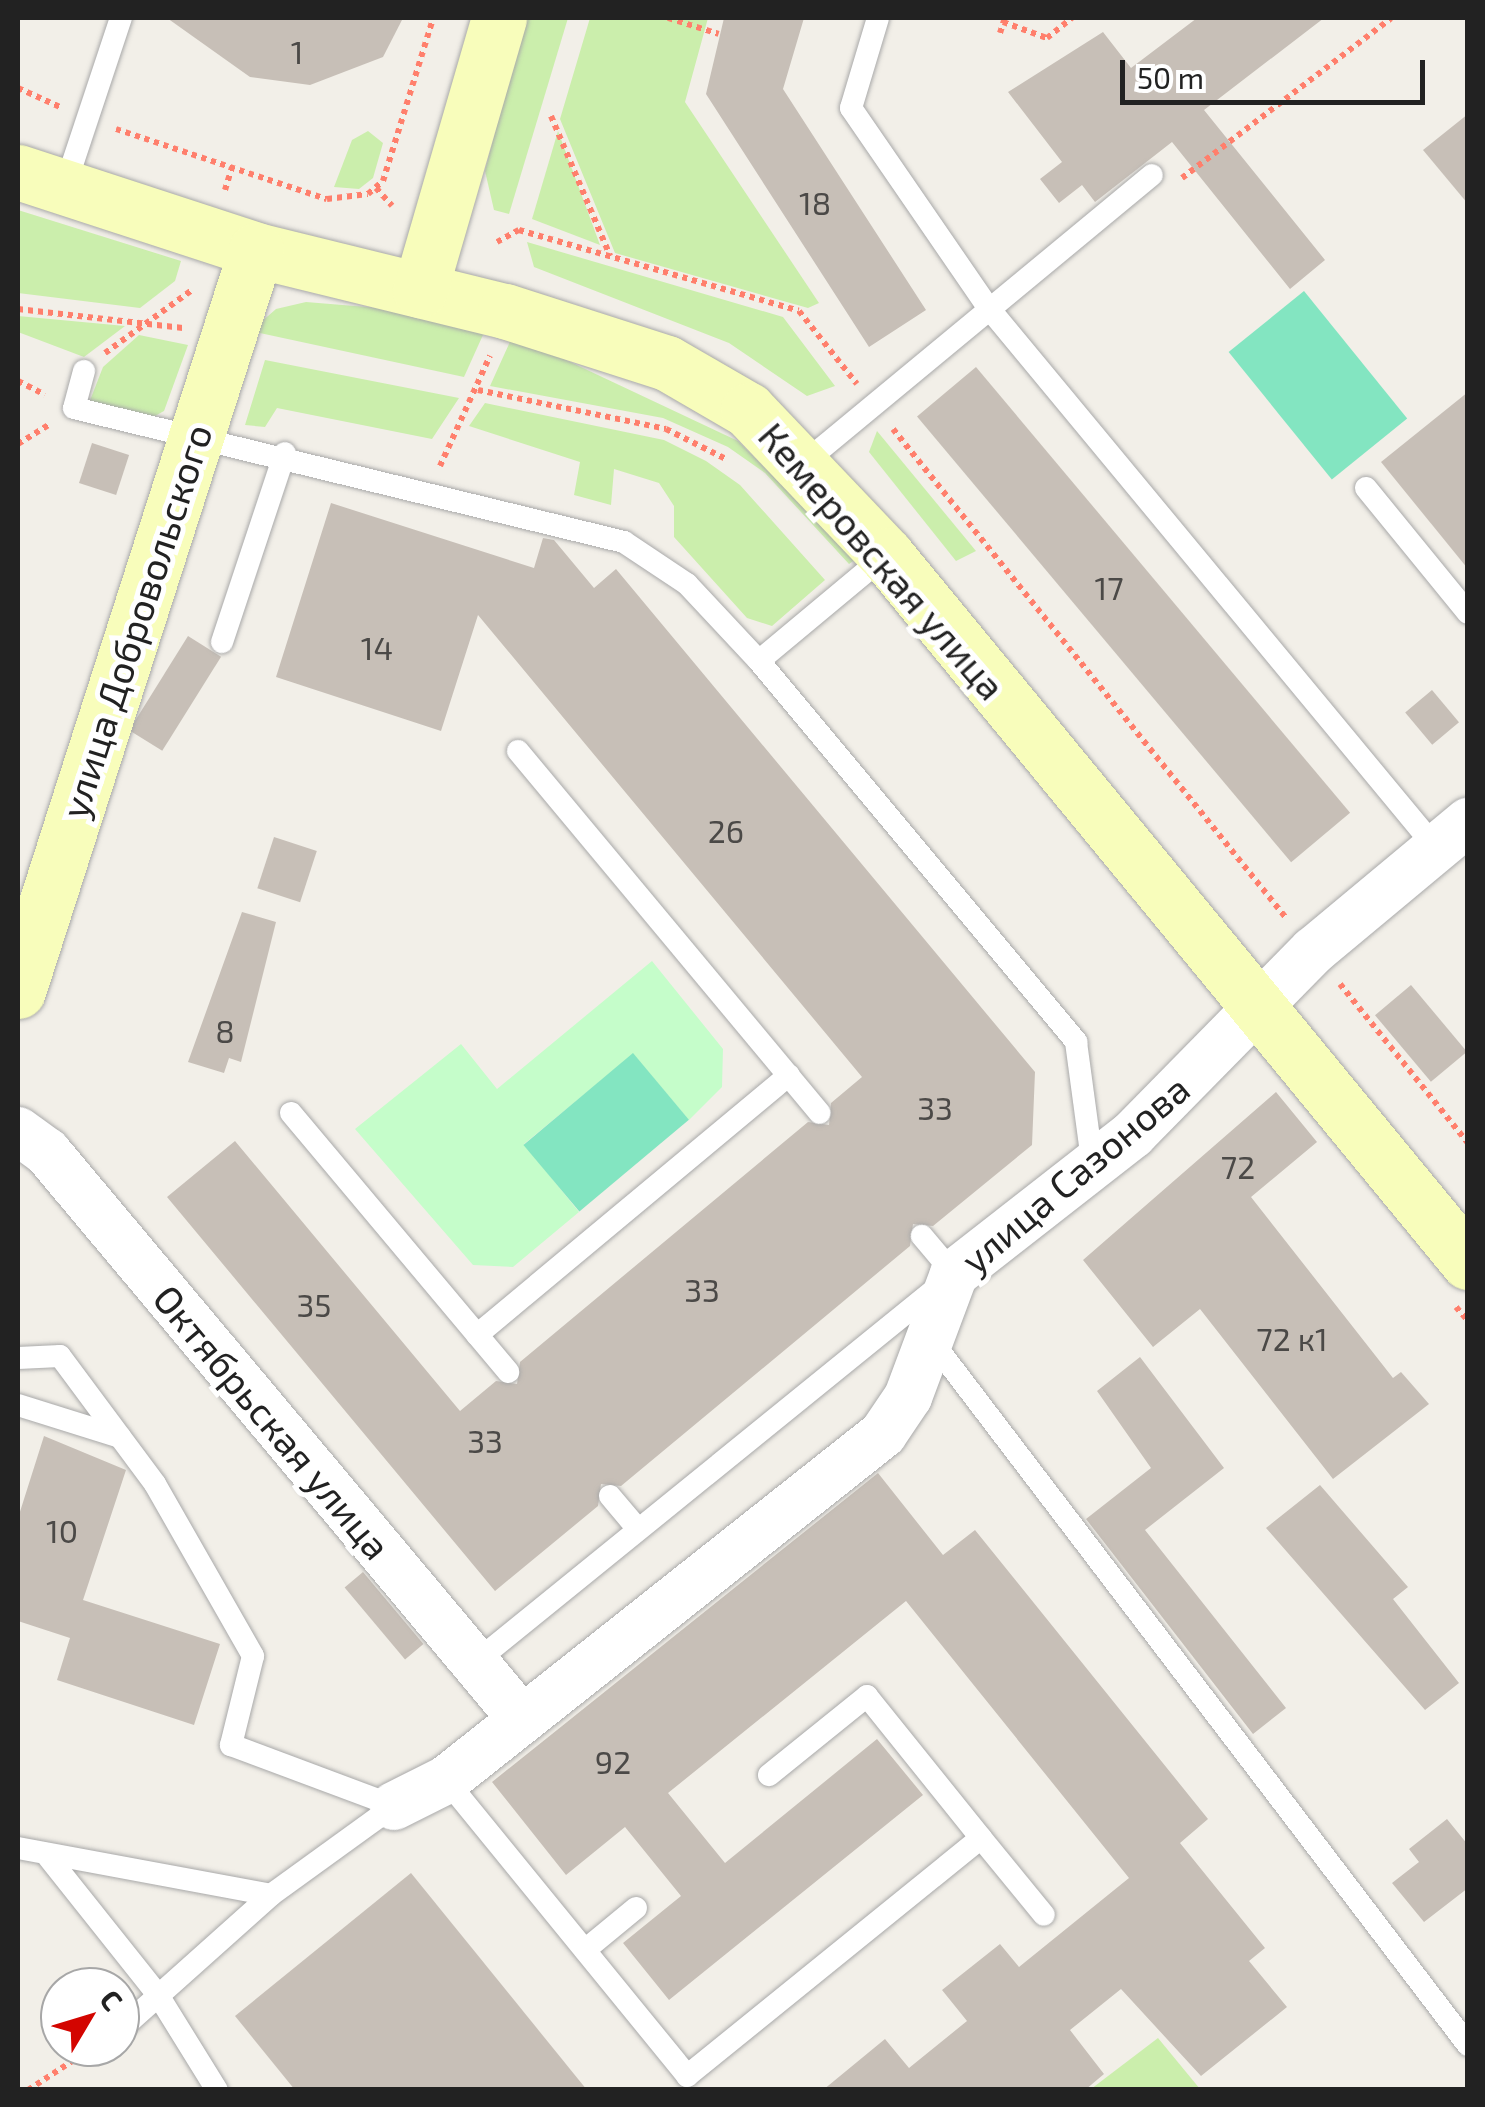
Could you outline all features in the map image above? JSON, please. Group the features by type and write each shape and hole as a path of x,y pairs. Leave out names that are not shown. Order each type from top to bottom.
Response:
{"main road":[{"path":"420,290 499,18"},
{"name":"Кемеровская улица","path":"41,179 256,250 420,290 667,364 748,410 805,462 886,555 1468,1262"},
{"name":"улица Добровольского","path":"18,992 256,250"}],"street":[{"name":"улица Сазонова","path":"394,1806 446,1780 883,1434 908,1398 928,1335 954,1274 1092,1161 1133,1134 1257,1006 1452,835"},
{"name":"Октябрьская улица","path":"18,1131 47,1152 522,1719"}],"lane":[{"path":"41,179 88,120 121,18"},
{"path":"878,18 852,108 987,306 1452,835"},
{"path":"805,462 987,306 1152,175"},
{"path":"84,372 74,408 196,438 285,453 624,542 687,584 758,661 1076,1042 1092,1161"},
{"path":"222,642 285,453"},
{"path":"1366,488 1468,613"},
{"path":"758,661 886,555"},
{"path":"518,751 820,1112"},
{"path":"477,1335 789,1075"},
{"path":"291,1113 508,1372"},
{"path":"473,1664 954,1274 922,1236"},
{"path":"928,1335 1468,2046"},
{"path":"18,1358 60,1356 120,1437 253,1656 232,1745 394,1806"},
{"path":"18,1405 120,1437"},
{"path":"610,1496 637,1528"},
{"path":"769,1775 867,1696 1044,1915"},
{"path":"446,1780 686,2076 981,1838"},
{"path":"140,2012 271,1895 394,1806"},
{"path":"18,1848 49,1858 271,1895"},
{"path":"49,1858 158,1995 217,2090"},
{"path":"585,1950 636,1908"}],"path":[{"path":"375,188 433,18"},
{"path":"668,18 720,34"},
{"path":"1000,33 1004,20 1047,38 1072,18"},
{"path":"1124,196 1137,213 1391,18"},
{"path":"18,88 88,120 327,199 375,188"},
{"path":"551,116 610,256"},
{"path":"225,190 232,167"},
{"path":"375,188 392,206"},
{"path":"497,242 519,230 799,311 1288,920"},
{"path":"84,372 145,318 193,289"},
{"path":"18,309 145,318 199,332"},
{"path":"435,492 444,442 478,390 493,346"},
{"path":"478,390 666,429 747,470"},
{"path":"1337,980 1468,1143"},
{"path":"28,2090 63,2067"}],"green space":[{"path":"524,18 568,18 509,214 494,210 485,171"},
{"path":"590,18 708,18 685,102 819,303 808,308 615,253 560,119"},
{"path":"368,131 383,143 373,178 359,189 334,187 352,140"},
{"path":"558,131 600,245 532,219"},
{"path":"18,210 181,261 175,281 140,308 18,293"},
{"path":"527,242 783,317 835,386 807,396 729,343 534,267"},
{"path":"1304,291 1407,418 1332,479 1229,352"},
{"path":"306,302 379,308 487,326 464,377 251,331 276,309"},
{"path":"18,316 125,326 84,357 18,332"},
{"path":"139,335 188,345 164,411 146,421 89,403 103,367"},
{"path":"513,335 738,441 856,559 849,564 765,473 728,447 663,418 490,386"},
{"path":"265,360 459,398 432,439 277,408 265,427 245,425"},
{"path":"485,403 664,440 706,461 740,485 825,580 772,626 747,618 674,537 674,506 659,483 614,469 611,505 574,495 580,462 469,426"},
{"path":"877,431 976,551 956,561 869,452"},
{"path":"652,961 723,1049 722,1087 689,1120 633,1054 524,1144 579,1212 513,1267 473,1265 355,1129 461,1044 497,1089"},
{"path":"633,1053 689,1120 579,1212 523,1145"},
{"path":"1158,2038 1200,2089 1091,2089"}],"building":[{"path":"167,18 403,18 383,57 310,85 250,77"},
{"path":"724,18 804,18 783,89 926,310 869,347 706,94"},
{"path":"1197,18 1324,18 1204,110 1325,260 1290,289 1172,142 1095,202 1082,185 1059,203 1040,179 1062,162 1008,92 1103,32 1131,68"},
{"path":"1468,114 1468,204 1423,150"},
{"path":"976,367 1350,813 1291,862 917,416"},
{"path":"1468,392 1468,569 1381,462"},
{"path":"92,443 129,455 116,495 79,483"},
{"path":"331,503 534,568 543,538 554,540 594,588 616,569 1035,1072 1032,1145 933,1226 913,1224 910,1246 621,1486 601,1484 598,1506 495,1591 167,1197 235,1141 460,1411 496,1381 517,1384 520,1362 808,1122 829,1125 831,1103 862,1077 478,615 441,731 276,677"},
{"path":"188,636 221,657 162,751 129,730"},
{"path":"1432,690 1459,722 1432,745 1405,712"},
{"path":"274,837 317,851 300,902 257,888"},
{"path":"242,912 276,922 241,1062 229,1058 224,1073 188,1062"},
{"path":"1411,985 1467,1052 1431,1082 1375,1015"},
{"path":"1276,1092 1317,1142 1251,1197 1393,1378 1401,1372 1429,1404 1333,1479 1200,1309 1153,1347 1083,1260"},
{"path":"1140,1357 1224,1468 1145,1530 1286,1708 1253,1734 1086,1519 1151,1468 1097,1391"},
{"path":"44,1436 126,1470 83,1600 220,1644 194,1725 57,1680 70,1638 18,1621 18,1518"},
{"path":"878,1473 943,1555 975,1530 1208,1819 1180,1843 1265,1948 1249,1961 1287,2007 1201,2076 1121,1989 1070,2030 1104,2074 1085,2090 823,2090 885,2039 909,2068 967,2021 942,1990 1000,1944 1019,1967 1129,1878 906,1601 668,1793 725,1863 877,1739 923,1795 669,2000 623,1943 681,1896 625,1827 566,1875 492,1782"},
{"path":"1320,1485 1408,1587 1393,1599 1459,1683 1425,1710 1266,1528"},
{"path":"363,1572 423,1644 405,1659 345,1587"},
{"path":"1447,1819 1468,1845 1468,1888 1424,1922 1392,1883 1419,1862 1409,1849"},
{"path":"411,1873 587,2090 295,2090 235,2016"}]}
